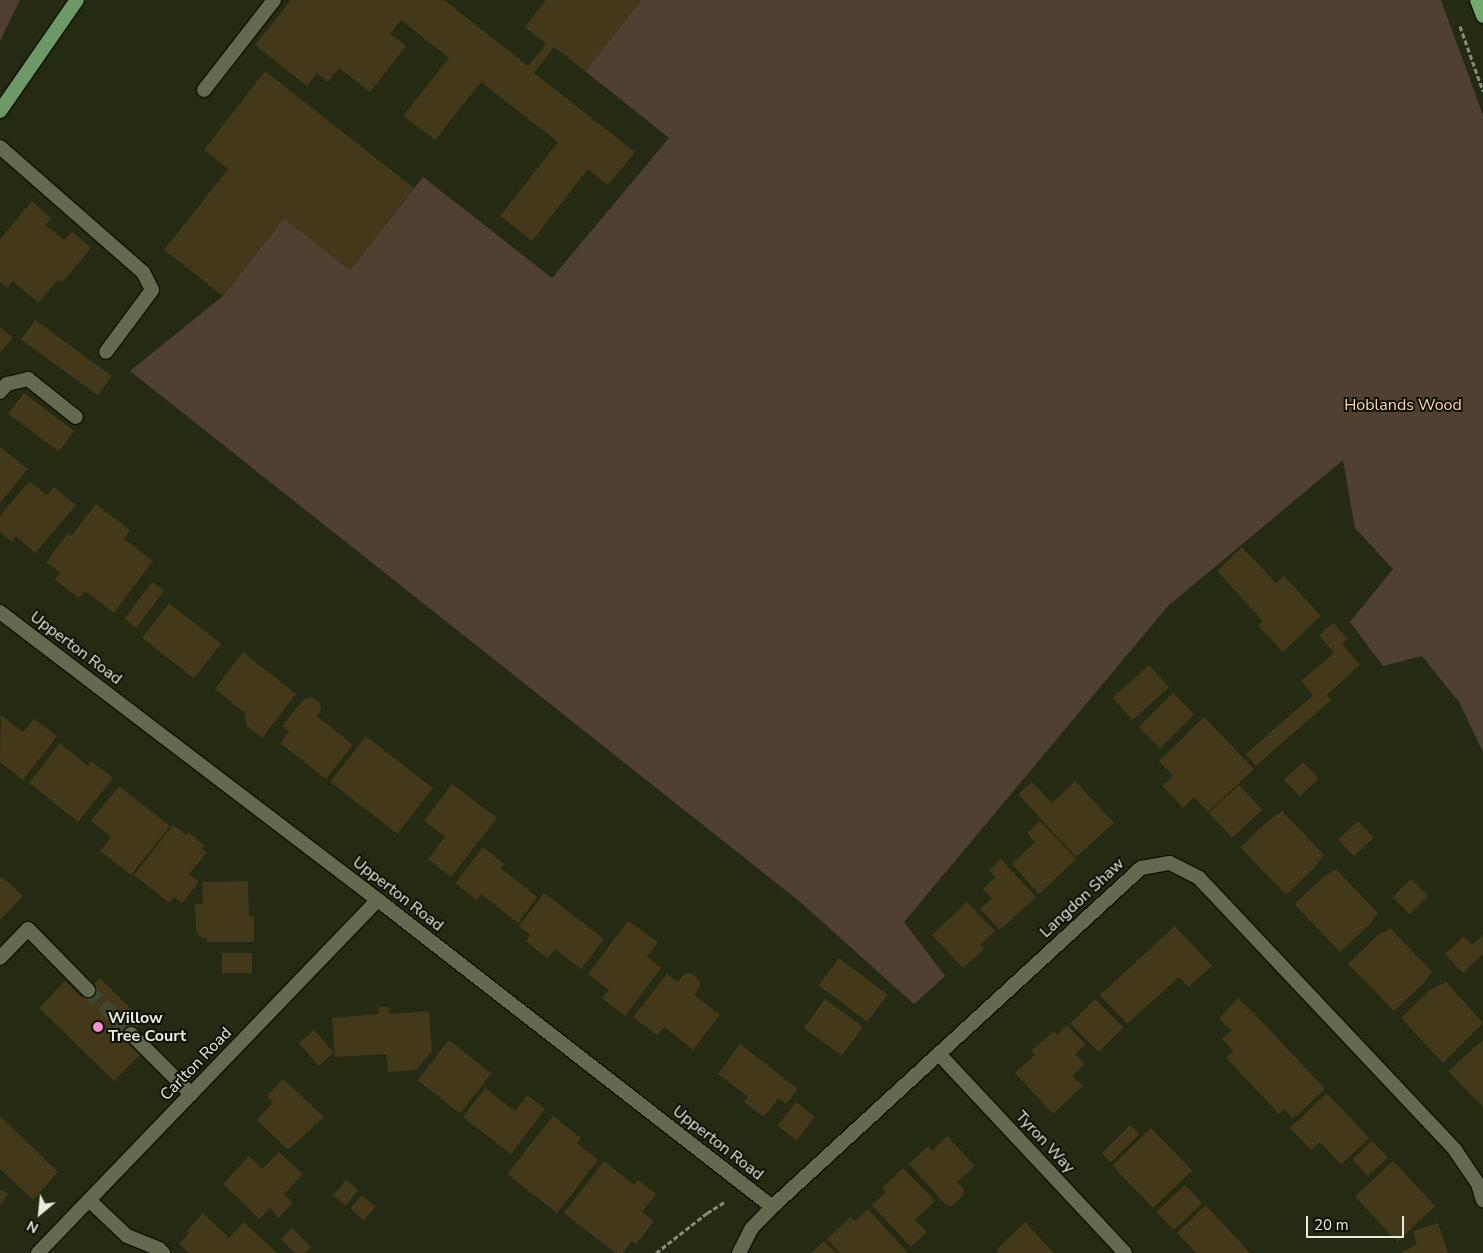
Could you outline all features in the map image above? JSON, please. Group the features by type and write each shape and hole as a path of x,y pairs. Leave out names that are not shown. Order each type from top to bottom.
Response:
{"highway":[{"path":"1477,0 1483,16"}],"main road":[{"path":"0,111 77,0"}],"street":[{"path":"204,90 274,0"},
{"path":"0,148 143,272 152,290 106,352"},
{"path":"0,392 7,384 28,379 76,417"},
{"name":"Upperton Road","path":"0,612 378,900 772,1207"},
{"name":"Langdon Shaw","path":"739,1253 752,1228 772,1207 1141,868 1170,864 1199,878 1455,1150 1478,1184 1483,1200"},
{"name":"Carlton Road","path":"38,1253 378,900"},
{"path":"0,958 28,929 88,990"},
{"path":"131,1034 191,1094"},
{"name":"Tyron Way","path":"939,1054 1125,1253"},
{"path":"89,1200 127,1236 159,1249 164,1253"}],"path":[{"path":"1457,18 1483,92"},
{"path":"656,1253 707,1213 749,1189"}],"green space":[{"path":"0,0 20,0 0,41"},
{"name":"Hoblands Wood","path":"641,0 1441,0 1483,115 1483,752 1459,702 1422,656 1383,666 1350,622 1393,569 1355,528 1343,460 1168,606 904,922 945,976 914,1004 799,901 130,371 223,296 284,218 350,270 423,177 552,278 669,138 585,71"}],"building":[{"path":"291,0 444,0 528,66 546,44 525,27 546,0 641,0 585,71 554,47 534,73 635,152 608,185 588,169 532,241 500,216 558,142 481,82 435,140 403,116 449,58 401,20 390,34 406,46 370,92 339,68 328,82 317,73 307,86 255,45"},
{"path":"265,71 414,188 350,270 284,218 223,296 164,250 228,169 204,150"},
{"path":"32,201 51,218 45,225 64,240 72,231 91,248 62,283 58,280 38,303 13,281 7,288 0,282 0,239"},
{"path":"35,320 112,376 98,395 21,339"},
{"path":"0,327 13,338 0,353"},
{"path":"24,393 74,431 59,452 8,414"},
{"path":"0,447 28,469 0,503"},
{"path":"29,481 47,495 54,487 76,505 35,553 16,536 12,542 0,532 0,516"},
{"path":"96,504 130,530 124,539 153,561 114,613 85,591 79,598 55,580 60,573 46,562 68,533 71,536"},
{"path":"1242,547 1276,583 1284,576 1321,616 1283,652 1258,626 1263,621 1217,571"},
{"path":"152,582 164,591 136,628 124,619"},
{"path":"169,603 221,644 194,678 142,638"},
{"path":"1333,623 1348,639 1342,644 1360,665 1327,695 1331,700 1256,766 1246,754 1313,695 1301,681 1334,653 1319,635"},
{"path":"243,652 296,694 262,738 247,726 244,712 215,689"},
{"path":"1149,665 1169,687 1133,720 1113,698"},
{"path":"1173,693 1194,714 1160,748 1139,727"},
{"path":"312,697 320,703 321,710 317,716 353,745 326,779 280,743 289,731 282,726 304,699"},
{"path":"1,715 23,732 34,719 57,736 23,780 0,762"},
{"path":"1204,717 1254,769 1208,812 1194,797 1183,808 1162,786 1173,776 1159,761"},
{"path":"366,736 433,788 397,834 330,782"},
{"path":"60,743 88,766 91,761 113,778 78,822 29,783"},
{"path":"1303,762 1319,779 1300,797 1284,780"},
{"path":"1075,781 1114,823 1076,857 1018,794 1032,782 1052,803"},
{"path":"452,784 497,818 451,877 428,859 445,837 424,821"},
{"path":"1239,785 1262,810 1232,838 1209,813"},
{"path":"119,786 170,826 131,875 100,851 111,837 91,821"},
{"path":"1282,811 1324,855 1315,867 1286,895 1240,847 1269,820"},
{"path":"1040,821 1076,859 1039,894 1012,864 1035,842 1027,833"},
{"path":"1358,821 1374,838 1354,856 1338,839"},
{"path":"173,825 186,835 188,832 205,846 202,849 207,852 189,874 199,882 182,903 174,897 169,903 134,875"},
{"path":"483,847 504,864 501,868 537,897 518,923 481,894 476,900 455,883"},
{"path":"1001,859 1036,897 1000,930 980,909 992,898 983,889 995,877 989,870"},
{"path":"1336,869 1378,913 1369,925 1340,952 1294,904 1323,877"},
{"path":"2,877 23,896 0,920 0,878"},
{"path":"1411,879 1428,896 1410,914 1393,897"},
{"path":"248,881 249,916 254,916 254,942 207,942 207,938 202,938 196,932 195,904 203,904 202,882"},
{"path":"544,893 604,939 581,969 555,949 548,959 526,941 530,935 519,926"},
{"path":"967,902 995,931 980,945 984,949 963,968 932,935"},
{"path":"628,921 658,942 647,957 661,968 625,1016 602,998 609,990 588,974"},
{"path":"1175,926 1212,966 1189,987 1179,977 1127,1024 1100,995"},
{"path":"1390,928 1432,972 1423,984 1394,1011 1348,964 1377,936"},
{"path":"1483,935 1483,954 1463,973 1445,954 1464,936 1472,945"},
{"path":"222,953 252,953 252,973 222,973"},
{"path":"839,958 888,995 867,1022 819,985"},
{"path":"691,973 699,980 700,987 694,995 720,1015 693,1050 664,1027 657,1035 633,1017 667,974 678,982 684,974"},
{"name":"Willow Tree Court","path":"100,978 143,1021 125,1040 140,1055 114,1081 39,1008 65,981 81,997"},
{"path":"1446,982 1483,1023 1443,1063 1401,1018 1430,990"},
{"path":"1238,998 1251,1010 1232,1031 1219,1018"},
{"path":"825,999 863,1027 842,1056 804,1028"},
{"path":"1095,999 1123,1027 1099,1052 1070,1024"},
{"path":"378,1007 389,1007 389,1014 429,1011 432,1051 416,1070 388,1072 386,1054 335,1057 332,1018 379,1014"},
{"path":"1252,1011 1325,1089 1293,1119 1284,1109 1279,1114 1226,1058 1233,1051 1222,1039"},
{"path":"1067,1025 1086,1045 1075,1054 1085,1064 1072,1076 1083,1086 1053,1114 1015,1073 1035,1055 1031,1051 1054,1031 1057,1035"},
{"path":"314,1030 334,1053 319,1066 299,1043"},
{"path":"449,1040 492,1073 460,1113 418,1080"},
{"path":"1483,1040 1483,1107 1448,1071"},
{"path":"740,1044 798,1089 786,1104 778,1099 764,1117 744,1102 748,1097 718,1074"},
{"path":"283,1079 324,1117 288,1150 257,1120 273,1102 267,1096"},
{"path":"485,1088 515,1111 527,1095 545,1109 511,1154 463,1117"},
{"path":"1327,1093 1369,1138 1341,1165 1320,1142 1311,1150 1290,1128"},
{"path":"796,1102 815,1117 796,1140 778,1126"},
{"path":"0,1116 58,1172 33,1200 0,1169"},
{"path":"553,1116 581,1138 577,1143 598,1160 557,1213 507,1174"},
{"path":"1130,1125 1139,1134 1111,1162 1102,1153"},
{"path":"1151,1128 1192,1170 1153,1208 1112,1166"},
{"path":"947,1136 975,1166 957,1182 964,1190 964,1194 952,1206 946,1205 909,1164 928,1146 932,1151"},
{"path":"1372,1141 1388,1158 1368,1176 1352,1159"},
{"path":"279,1152 303,1174 284,1194 293,1203 279,1218 270,1208 259,1219 223,1184 249,1156 262,1169"},
{"path":"604,1161 634,1185 638,1180 656,1194 642,1212 654,1221 636,1244 632,1241 623,1253 615,1253 564,1213"},
{"path":"1393,1161 1435,1206 1397,1242 1355,1196"},
{"path":"903,1168 935,1201 915,1220 927,1232 911,1247 872,1205 886,1192 882,1188"},
{"path":"346,1180 358,1190 345,1206 333,1195"},
{"path":"1185,1185 1202,1203 1174,1230 1156,1212"},
{"path":"0,1189 8,1194 0,1206"},
{"path":"362,1195 376,1207 364,1220 350,1209"},
{"path":"1206,1205 1250,1253 1196,1253 1177,1233"},
{"path":"868,1209 906,1253 840,1253 827,1239 851,1217 855,1221"},
{"path":"203,1213 229,1238 244,1222 277,1253 189,1253 179,1244 189,1233 187,1231"},
{"path":"1025,1222 1054,1253 998,1253 996,1250"},
{"path":"1438,1223 1448,1253 1401,1253 1417,1244 1413,1231"},
{"path":"292,1228 311,1247 305,1253 295,1253 281,1239"},
{"path":"824,1241 836,1253 811,1253"}],"tunnel":[{"path":"88,990 131,1034"}],"place":[{"name":"Willow Tree Court","path":"98,1027"}]}
